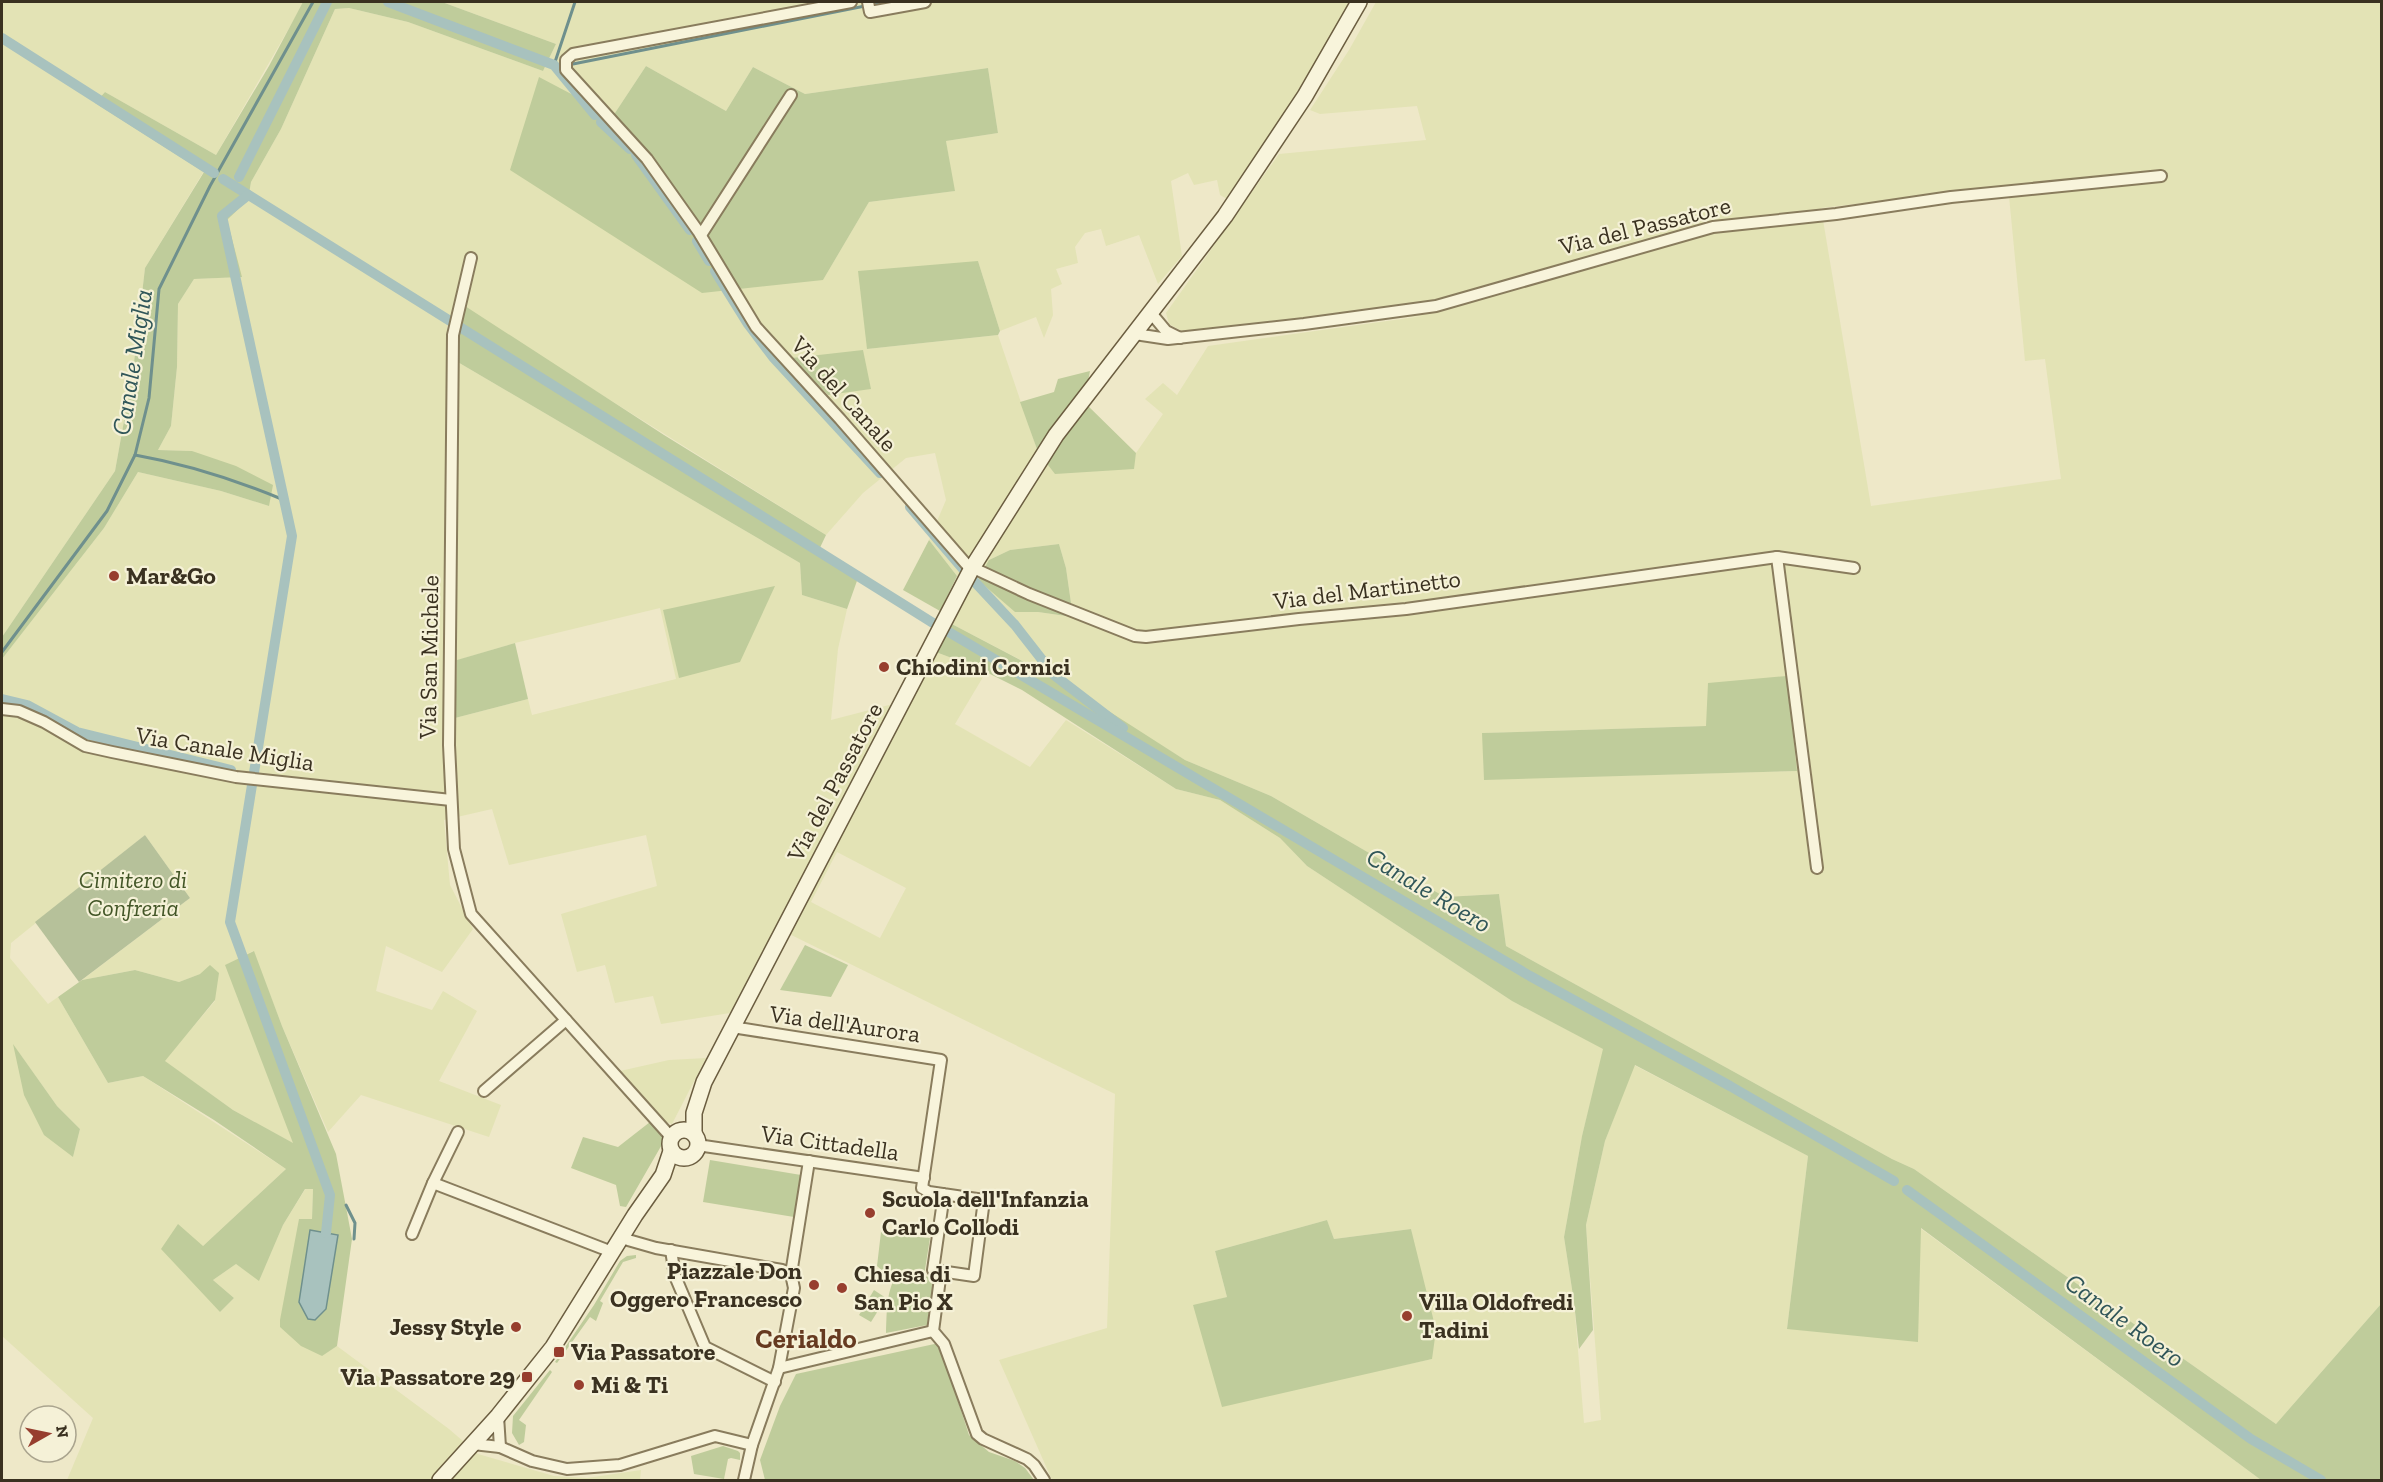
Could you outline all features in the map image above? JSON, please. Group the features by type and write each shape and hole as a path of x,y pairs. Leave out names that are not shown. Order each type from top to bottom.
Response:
{"street":[{"path":"796,6 851,2"},
{"path":"868,2 870,12 925,2"},
{"name":"Via del Passatore","path":"440,1480 498,1416 553,1347 621,1236 683,1143 704,1082 972,568 1056,435 1152,313 1231,207 1305,96 1359,2"},
{"name":"Via del Canale","path":"796,6 573,54 567,60 567,73 647,159 701,235 756,327 972,568"},
{"path":"701,235 791,95"},
{"name":"Via del Passatore","path":"1135,334 1168,339 1180,338 1436,306 1713,227 1836,214 1951,197 2160,176"},
{"name":"Via San Michele","path":"471,258 454,330 449,745 454,849 471,915 566,1020 683,1143"},
{"path":"1152,313 1166,331 1180,338"},
{"path":"1778,557 1817,868"},
{"name":"Via del Martinetto","path":"972,568 1029,594 1146,638 1299,619 1406,609 1778,557 1854,568"},
{"name":"Via Canale Miglia","path":"2,709 27,714 85,746 252,779 451,800"},
{"path":"484,1091 566,1020"},
{"name":"Via dell'Aurora","path":"732,1027 941,1060 924,1178"},
{"path":"412,1234 433,1183 458,1132"},
{"name":"Via Cittadella","path":"683,1143 924,1178 922,1188 929,1192 984,1200 974,1276 941,1271"},
{"path":"744,1480 752,1445 779,1368 794,1288 791,1274 809,1161"},
{"path":"433,1183 612,1252"},
{"path":"944,1194 933,1270 941,1271 933,1331 944,1344 977,1434 1027,1459 1044,1480"},
{"path":"621,1236 628,1240 671,1251 782,1270 791,1274"},
{"path":"671,1251 675,1276 705,1347 775,1382"},
{"path":"779,1368 933,1331"},
{"path":"498,1416 500,1447"},
{"path":"473,1444 500,1447 532,1461 567,1469 620,1465 716,1436 752,1445"}],"green space":[{"path":"2,2 304,2 216,155 105,92 95,103 204,171 145,268 133,371 115,471 2,637"},
{"path":"303,2 442,2 556,44 543,71 408,22 349,8 335,9 281,129 251,182 248,200 227,220 242,277 194,279 178,304 177,367 171,426 158,450 192,451 236,466 273,485 269,506 221,491 138,472 104,528 2,659 2,637 115,471 133,371 145,268 204,172 95,103 105,92 216,155 269,66"},
{"path":"442,2 1350,2 1273,133 1229,200 1220,195 1217,180 1194,185 1188,173 1171,181 1182,256 1158,284 1139,235 1106,246 1101,229 1085,233 1075,247 1078,263 1056,269 1062,284 1051,289 1053,315 1044,338 1036,317 1000,331 978,261 867,349 998,335 1038,452 1133,469 1136,453 1163,414 1145,399 1163,383 1177,395 1208,346 1423,316 1184,332 1169,324 1166,313 1279,154 1426,140 1417,106 1320,114 1310,110 1349,50 1376,2 2381,2 2381,1304 2276,1424 1914,1169 1506,946 1499,894 1445,897 1271,796 1185,760 1036,668 948,622 971,578 957,576 929,540 946,500 935,453 906,458 863,493 826,535 458,305 447,327 447,362 456,361 800,563 802,595 847,609 838,649 831,720 889,705 908,705 933,651 976,667 986,672 955,724 1030,767 1066,720 1176,789 1220,800 1280,838 1307,866 1512,1001 1604,1049 1582,1136 1564,1237 1574,1302 1584,1423 1601,1420 1586,1225 1605,1141 1634,1065 1808,1156 1787,1329 1920,1228 2261,1480 1052,1480 999,1360 1107,1328 1115,1094 777,928 730,1013 661,1024 653,996 615,1003 605,965 577,972 561,914 657,886 646,835 509,865 492,809 444,820 450,885 473,929 442,972 386,946 376,991 432,1010 443,991 477,1011 439,1081 501,1105 489,1137 361,1095 328,1132 282,1026 253,951 226,965 294,1144 233,1110 164,1061 215,1001 200,974 179,982 135,970 82,980 190,898 145,835 11,943 10,958 48,1004 58,997 108,1083 143,1076 286,1169 203,1246 220,1312 234,1298 213,1280 236,1264 259,1280 283,1225 306,1188 313,1189 312,1219 300,1219 321,1356 337,1346 449,1429 478,1454 554,1476 587,1478 641,1470 640,1480 67,1480 74,1464 78,1464 78,1454 93,1418 2,1336 2,659 104,528 138,472 221,491 269,506 192,451 158,450 171,426 177,367 178,304 194,279 241,277 227,220 248,200 251,182 281,129 335,9 349,8 408,22 543,71 556,44","holes":["646,66 726,111 753,67 805,94 988,68 998,133 946,141 954,191 869,202 823,280 613,116","2008,186 2025,361 2045,359 2061,479 1871,506 1821,208","1059,544 1066,568 1073,617 1038,612 1015,612 989,560 1010,550","660,608 676,679 532,715 528,699 455,718 458,660 515,643","1707,726 1797,771 1484,779 1483,733","837,852 906,888 880,938 811,902","14,1046 57,1106 80,1129 73,1157","1327,1220 1334,1239 1411,1229 1432,1359 1343,1378 1193,1306 1227,1297 1215,1251"]},
{"path":"646,66 726,111 753,67 805,94 988,68 998,133 946,141 955,191 869,202 823,280 702,293 510,170 539,77 613,116"},
{"path":"978,261 1000,331 998,335 867,349 858,271"},
{"path":"465,306 664,435 826,535 817,554 858,578 847,609 802,595 800,563 456,361 455,337"},
{"path":"863,350 871,389 828,395 792,358"},
{"path":"1090,371 1084,402 1136,453 1134,469 1055,474 1038,452 1020,402 1054,392 1058,379"},
{"path":"929,540 957,576 940,611 903,590"},
{"path":"1059,544 1066,568 1073,617 1038,612 1015,612 978,580 989,560 1010,550"},
{"path":"775,586 740,662 679,678 663,610"},
{"path":"948,622 1068,685 1185,760 1271,796 1445,897 1499,894 1506,946 1914,1169 2276,1424 2381,1304 2381,1480 2261,1480 1921,1228 1918,1342 1787,1329 1808,1156 1635,1065 1605,1141 1586,1225 1593,1330 1579,1349 1564,1237 1582,1136 1603,1049 1512,1001 1307,866 1280,838 1220,800 1176,789 1022,690 976,667 933,651"},
{"path":"515,643 528,699 455,718 457,660"},
{"path":"1787,676 1797,771 1484,780 1482,733 1706,726 1708,683"},
{"name":"Cimitero di Confreria","path":"145,835 190,898 79,982 35,922"},
{"path":"805,945 848,965 831,997 780,990"},
{"path":"254,951 282,1026 336,1154 352,1239 337,1346 322,1356 301,1346 280,1327 299,1219 312,1219 313,1189 305,1189 283,1225 259,1281 236,1264 213,1280 234,1298 220,1312 161,1249 178,1224 203,1246 286,1169 214,1120 143,1076 108,1083 58,997 82,980 135,970 179,982 200,974 210,965 219,973 215,1000 165,1061 233,1110 293,1143 225,965"},
{"path":"13,1044 57,1106 80,1129 73,1157 44,1135 24,1095"},
{"path":"706,1058 672,1124 663,1121 620,1071 669,1060"},
{"path":"650,1122 664,1141 626,1207 620,1206 616,1185 571,1168 583,1137 618,1147"},
{"path":"710,1160 801,1175 794,1217 703,1202"},
{"path":"1327,1220 1334,1239 1411,1229 1436,1330 1432,1359 1222,1407 1193,1305 1227,1297 1215,1251"},
{"path":"881,1232 930,1238 924,1276 934,1278 927,1325 886,1333 889,1294 898,1272 896,1270 884,1272 877,1266"},
{"path":"636,1255 636,1258 623,1262 600,1301 603,1303 596,1321 590,1317 557,1363 555,1362 594,1305 620,1261 627,1256"},
{"path":"874,1290 886,1298 871,1322 859,1315"},
{"path":"939,1343 969,1435 989,1452 1015,1461 1025,1468 1034,1480 765,1480 760,1460 780,1406 796,1374"},
{"path":"550,1370 552,1372 519,1420 526,1425 524,1442 519,1445 512,1433 513,1416"},
{"path":"723,1446 740,1453 740,1460 728,1459 724,1479 694,1474 691,1456"}],"water":[{"path":"310,1230 338,1235 326,1309 315,1320 308,1319 299,1302"}],"waterway":[{"name":"Canale Miglia","path":"2,652 107,511 135,455 149,398 159,289 210,186 313,2"},
{"path":"239,177 327,2"},
{"path":"388,2 554,65 595,115"},
{"path":"554,65 575,2"},
{"path":"873,5 892,2"},
{"path":"573,64 865,6"},
{"path":"2,38 214,173"},
{"path":"601,122 630,149"},
{"path":"636,155 690,230"},
{"path":"223,179 933,623"},
{"path":"248,195 222,216 292,536 230,922 330,1195 326,1233"},
{"path":"697,241 709,261"},
{"path":"715,271 748,324 773,357 880,473"},
{"path":"135,455 211,473 284,500"},
{"path":"910,507 963,569"},
{"path":"972,579 1015,625 1054,675 1123,728"},
{"name":"Canale Roero","path":"947,631 1530,976 1730,1086 1894,1181"},
{"path":"2,699 27,705 77,732 231,770"},
{"name":"Canale Roero","path":"1907,1190 2251,1439 2321,1480"},
{"path":"346,1205 355,1223 354,1239"}],"place":[{"name":"Mar&Go","path":"114,576"},
{"name":"Chiodini Cornici","path":"884,667"},
{"name":"Scuola dell'Infanzia Carlo Collodi","path":"870,1213"},
{"name":"Piazzale Don Oggero Francesco","path":"814,1285"},
{"name":"Chiesa di San Pio X","path":"842,1288"},
{"name":"Villa Oldofredi Tadini","path":"1407,1316"},
{"name":"Jessy Style","path":"516,1327"},
{"name":"Via Passatore","path":"559,1352"},
{"name":"Via Passatore 29","path":"527,1377"},
{"name":"Mi & Ti","path":"579,1385"}],"district":[{"name":"Cerialdo","path":"806,1339"}]}
